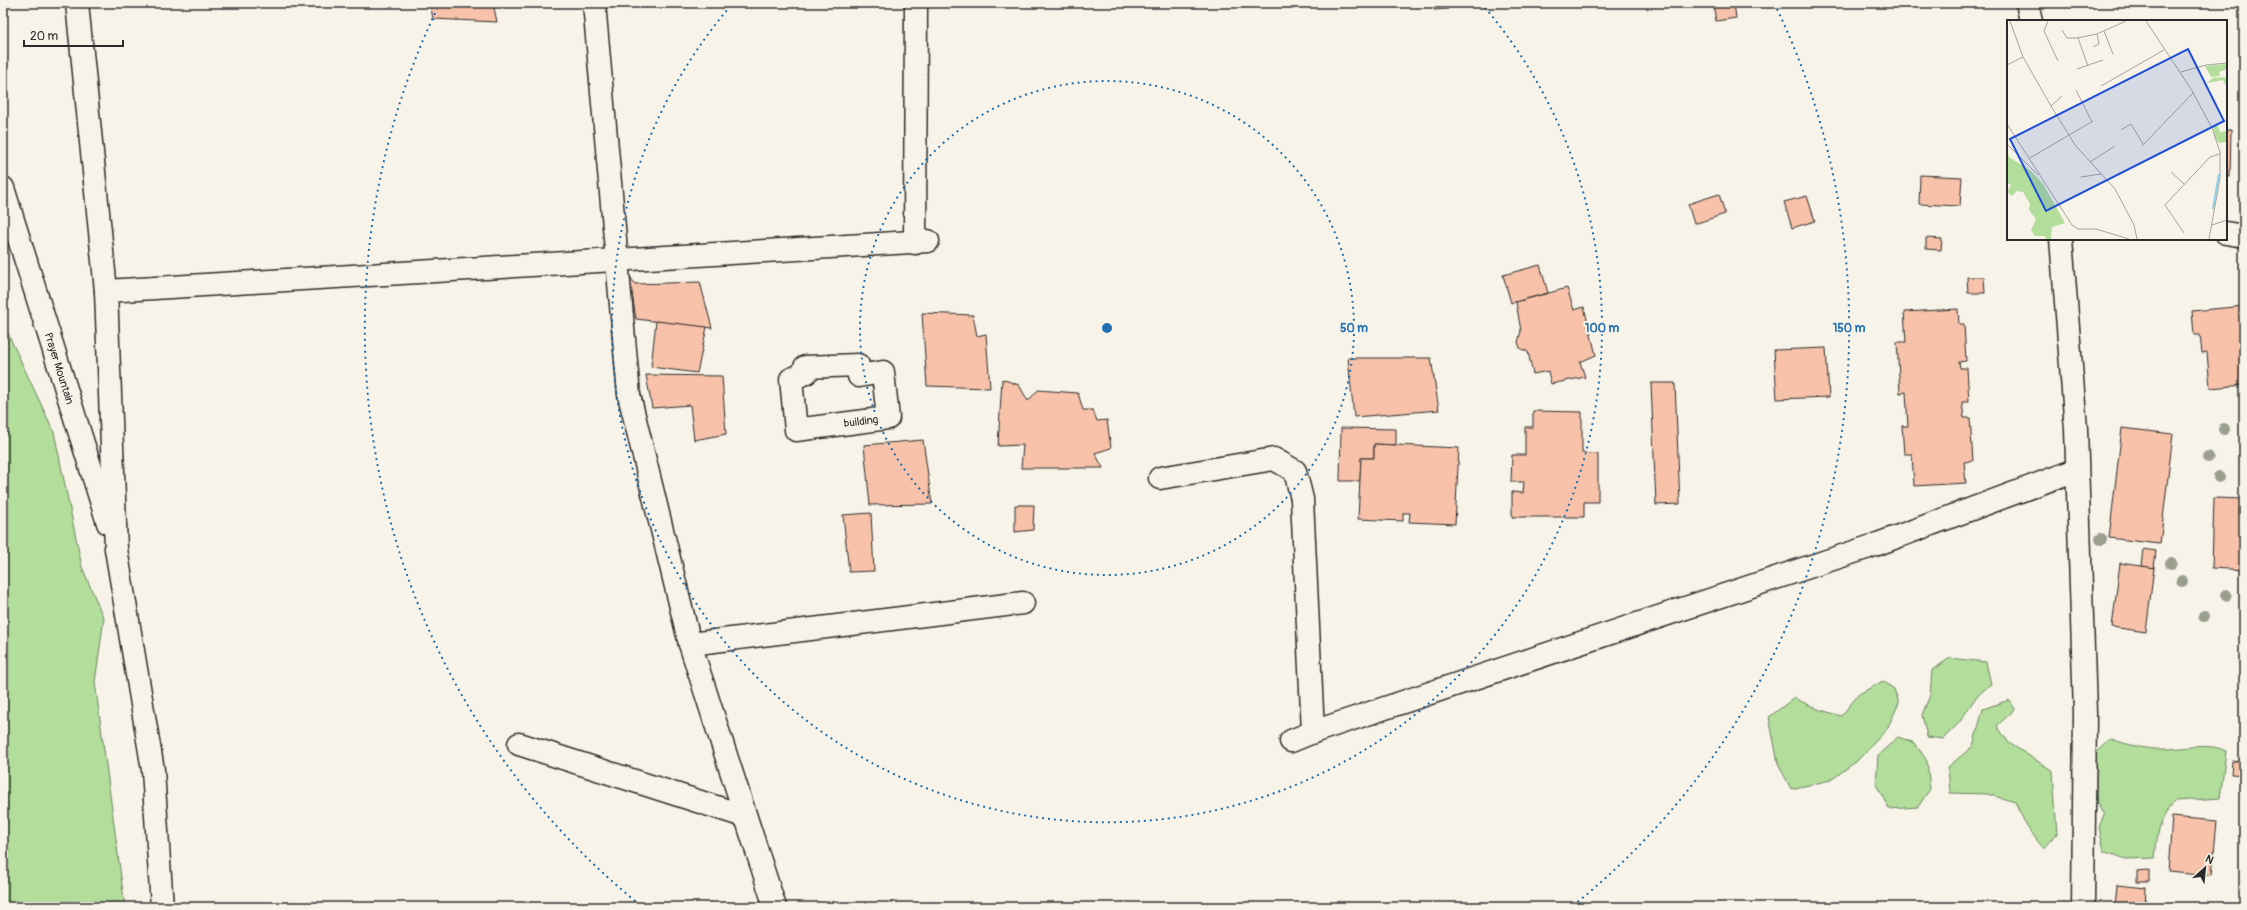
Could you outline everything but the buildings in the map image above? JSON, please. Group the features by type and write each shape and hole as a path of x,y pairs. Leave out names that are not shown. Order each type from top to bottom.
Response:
{"street":[{"path":"77,3 106,290 116,549 153,770 162,907"},
{"path":"594,3 629,395 690,644 744,816 775,907"},
{"path":"106,290 921,242 916,3"},
{"path":"2027,3 2031,20"},
{"name":"Prayer Mountain","path":"3,188 116,549"},
{"path":"2227,233 2244,236"},
{"path":"2061,240 2076,429 2076,470 2085,713 2083,907"},
{"name":"building","path":"858,365 859,376 883,372 888,418 796,430 791,379 806,373 805,367 858,365"},
{"path":"1160,478 1274,459 1294,471 1302,499 1313,732"},
{"path":"1291,741 1313,732 1875,545 2076,470"},
{"path":"690,644 1023,603"},
{"path":"519,744 744,816"}],"green space":[{"path":"3,323 54,432 82,567 104,619 95,682 125,907 3,907"},
{"path":"1950,658 1986,662 1991,684 1976,697 1959,723 1943,739 1927,737 1922,715 1930,695 1932,670"},
{"path":"1883,681 1894,689 1899,703 1887,729 1858,760 1831,780 1791,789 1778,763 1769,717 1794,698 1818,709 1841,716 1859,694"},
{"path":"2009,700 2015,709 1997,726 2009,743 2053,771 2057,835 2043,848 2027,827 2015,802 1987,794 1950,793 1948,767 1973,746 1983,709"},
{"path":"1898,737 1915,743 1927,761 1930,789 1918,807 1889,809 1876,784 1878,755"},
{"path":"2111,739 2151,749 2173,749 2204,746 2219,748 2226,751 2220,798 2175,801 2165,814 2162,821 2158,835 2155,858 2126,859 2104,851 2099,827 2104,815 2096,802 2093,756"}]}
